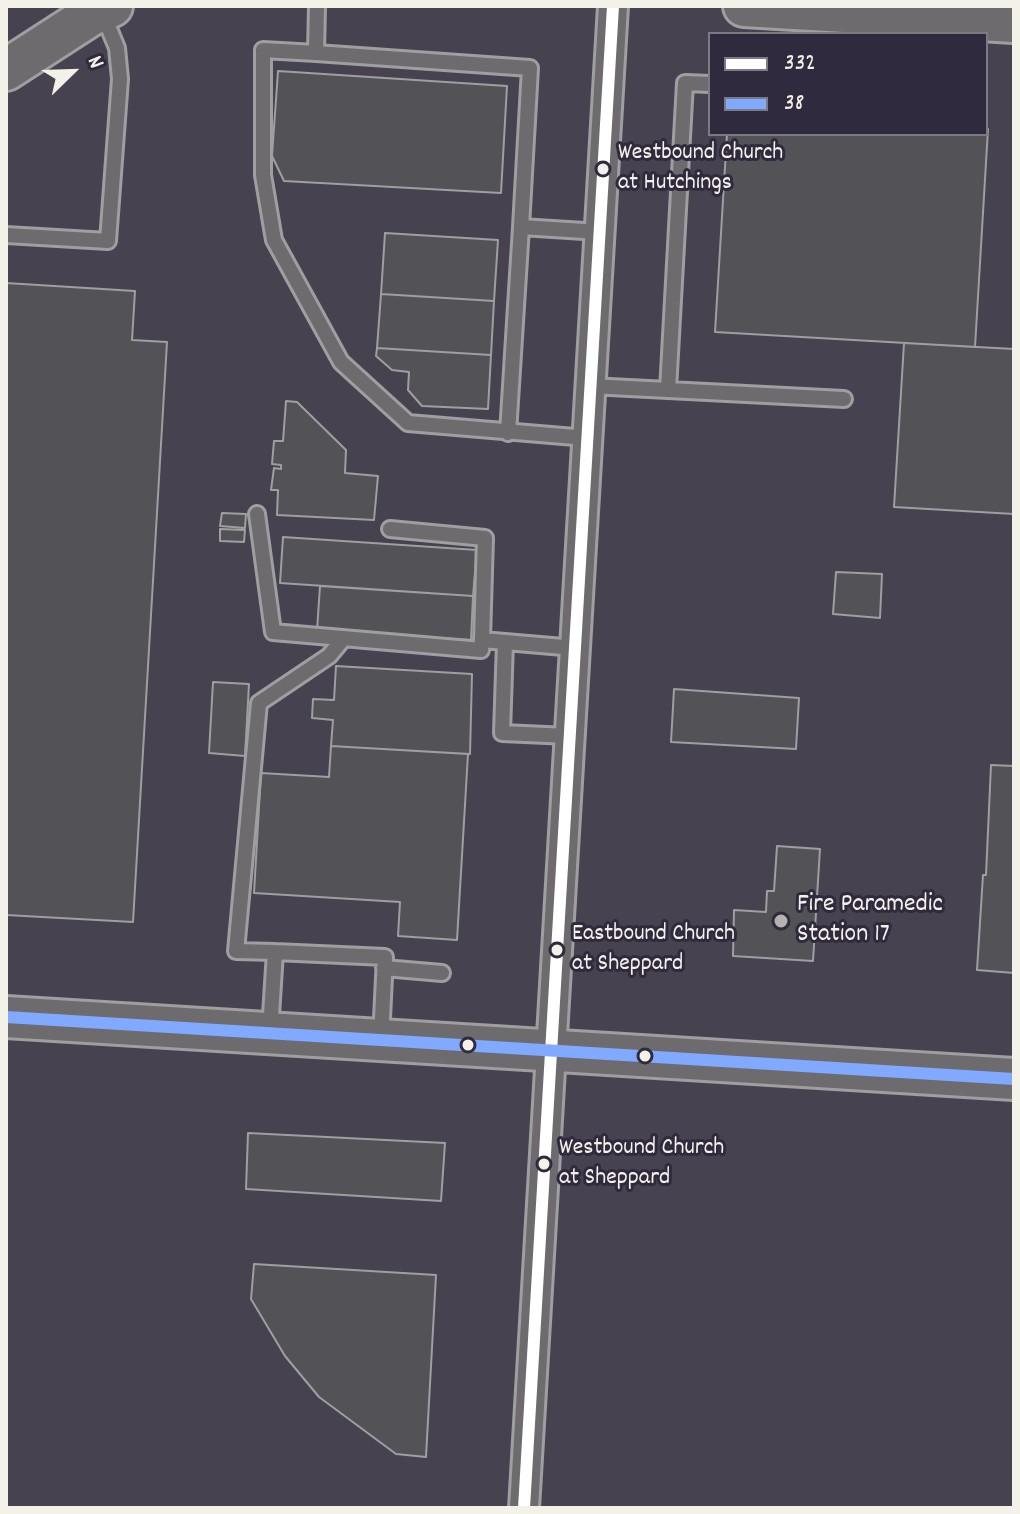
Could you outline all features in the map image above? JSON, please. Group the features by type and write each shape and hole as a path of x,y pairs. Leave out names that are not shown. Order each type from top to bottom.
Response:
{"street":[{"path":"524,1508 613,6"},
{"path":"744,6 847,18 998,16"},
{"path":"6,70 107,8"},
{"path":"6,1017 1014,1079"}],"lane":[{"path":"316,53 317,6"},
{"path":"6,235 108,241 120,79 117,48 107,8"},
{"path":"508,433 530,68 263,50 263,175 274,240 341,362 408,423 508,433 587,438"},
{"path":"668,390 685,83 708,84"},
{"path":"521,227 600,232"},
{"path":"590,386 844,399"},
{"path":"257,514 273,632 481,650 485,538 390,529"},
{"path":"344,638 329,656 259,703 236,951 385,957 380,1039"},
{"path":"482,640 575,648"},
{"path":"505,642 502,733 569,736"},
{"path":"270,1033 275,952"},
{"path":"384,968 442,973"}],"shaded area":[{"path":"6,6 1014,6 1014,1508 6,1508"}],"building":[{"path":"278,71 507,86 501,193 284,181 272,156"},
{"path":"727,136 988,136 975,347 715,332"},
{"path":"385,233 498,240 494,301 381,294"},
{"path":"6,283 135,291 132,340 167,342 133,922 6,915"},
{"path":"381,294 494,301 491,355 377,348"},
{"path":"904,343 1014,349 1014,514 894,507"},
{"path":"377,348 491,355 488,409 422,406 408,390 409,372 392,370 376,356"},
{"path":"286,401 297,402 346,450 345,473 378,476 374,520 277,515 278,490 271,490 274,468 281,469 281,465 272,464 274,441 283,441"},
{"path":"222,513 246,514 245,528 220,526"},
{"path":"220,529 245,530 244,542 220,541"},
{"path":"283,537 477,550 473,596 280,583"},
{"path":"836,572 882,574 880,618 833,614"},
{"path":"320,586 473,596 471,640 317,630"},
{"path":"336,666 472,674 470,754 331,746 333,720 312,718 313,699 334,700"},
{"path":"213,682 249,684 245,756 209,753"},
{"path":"674,689 799,698 796,749 671,742"},
{"path":"331,746 468,754 457,940 398,936 400,902 254,893 261,773 329,777"},
{"path":"991,765 1014,766 1014,973 977,970 983,875 986,875"},
{"path":"777,846 820,849 813,961 733,956 734,910 766,912 767,891 774,891"},
{"path":"248,1133 445,1143 441,1201 246,1189"},
{"path":"254,1264 436,1275 426,1457 396,1454 319,1397 285,1356 251,1299"}],"transit line":[{"name":"332","path":"524,1508 613,6"},
{"name":"38","path":"6,1017 1014,1079"}],"place":[{"name":"Westbound Church at Hutchings","path":"603,169"},
{"name":"Fire Paramedic Station 17","path":"781,921"},
{"name":"Eastbound Church at Sheppard","path":"557,950"},
{"name":"Westbound Church at Sheppard","path":"544,1164"}]}
